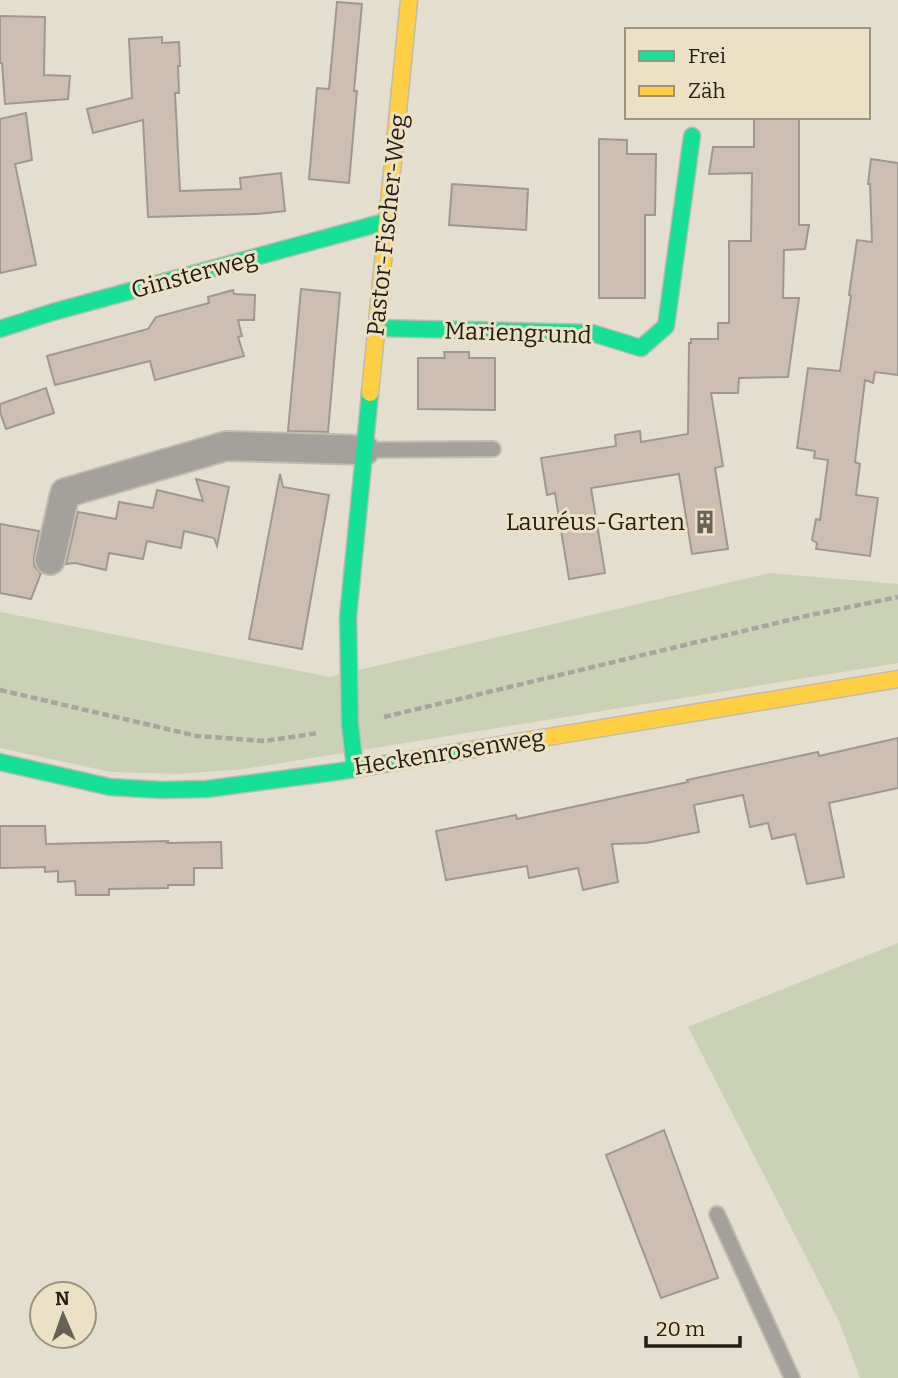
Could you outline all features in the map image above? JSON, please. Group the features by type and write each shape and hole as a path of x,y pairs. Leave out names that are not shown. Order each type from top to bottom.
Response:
{"street":[{"name":"Pastor-Fischer-Weg","path":"355,768 350,725 348,617 409,0"},
{"name":"Mariengrund","path":"377,328 592,332 641,348 666,326 692,136"},
{"name":"Ginsterweg","path":"0,329 53,312 388,221"},
{"path":"50,561 65,493 226,446 365,450"},
{"name":"Heckenrosenweg","path":"0,762 110,787 207,789 355,768 898,679"}],"lane":[{"path":"365,450 494,449"},
{"path":"718,1214 792,1378"}],"path":[{"path":"0,690 197,736 265,741 350,725 792,619 898,597"}],"green space":[{"path":"769,573 898,584 898,663 244,769 180,774 111,772 0,748 0,612 330,677"},
{"path":"898,943 898,1378 860,1378 839,1321 688,1027"}],"building":[{"path":"337,2 362,4 349,183 309,179 317,88 329,89"},
{"path":"0,16 45,17 44,75 70,76 68,99 5,104 0,63"},
{"path":"162,37 162,43 179,42 179,93 175,93 180,191 241,189 240,178 281,173 285,211 148,217 143,120 93,133 87,109 132,98 129,39"},
{"path":"26,113 32,160 15,164 36,265 0,273 0,119"},
{"path":"754,119 799,119 799,225 809,225 805,249 784,250 783,298 799,298 788,377 739,378 738,393 711,393 723,466 715,468 728,549 692,554 679,474 591,488 605,573 569,579 555,493 547,495 541,458 616,446 615,435 640,431 641,442 688,434 689,343 691,339 718,339 718,323 729,323 729,241 751,241 752,173 709,174 713,147 754,147"},
{"path":"599,139 627,140 627,154 656,154 655,215 645,215 645,298 599,298"},
{"path":"871,159 898,163 898,375 875,372 873,383 865,380 855,462 860,464 856,495 878,498 870,556 816,549 817,543 812,540 816,519 820,520 828,460 814,458 815,451 797,448 808,368 840,371 857,240 872,242 868,184"},
{"path":"452,184 528,189 526,230 449,225"},
{"path":"301,289 340,293 328,432 288,431"},
{"path":"233,290 234,294 255,295 254,320 238,320 242,336 238,337 244,356 155,380 150,361 55,385 47,356 148,329 156,317 209,303 208,297"},
{"path":"444,352 469,352 469,358 495,358 495,410 418,409 418,358 445,358"},
{"path":"46,388 54,413 6,429 0,404"},
{"path":"280,474 283,487 329,495 302,649 249,639"},
{"path":"196,479 229,487 217,546 214,538 184,531 181,548 147,541 143,559 109,553 106,570 75,563 66,564 78,512 116,519 119,502 153,508 157,490 203,501"},
{"path":"0,524 39,531 34,566 41,573 31,599 0,593"},
{"path":"898,738 898,788 829,803 844,877 807,884 795,834 772,839 768,823 750,827 743,795 694,805 699,832 646,843 612,844 618,882 583,890 578,868 529,878 527,866 446,880 436,831 516,815 517,819 818,752 819,756"},
{"path":"0,826 45,826 46,844 221,842 222,868 194,868 194,885 109,889 109,895 76,895 75,881 58,882 58,871 45,872 45,867 0,868"},
{"path":"664,1130 718,1278 661,1298 606,1155"}],"traffic: fast":[{"path":"377,328 592,333 641,348 666,326 692,136"},
{"path":"0,329 53,312 388,221"},
{"path":"355,768 350,725 348,617 370,393"},
{"path":"0,762 110,787 207,789 335,772 512,743"}],"traffic: slow":[{"path":"370,393 409,0"},
{"path":"512,743 898,679"}],"place":[{"name":"Lauréus-Garten","path":"705,522"}]}
